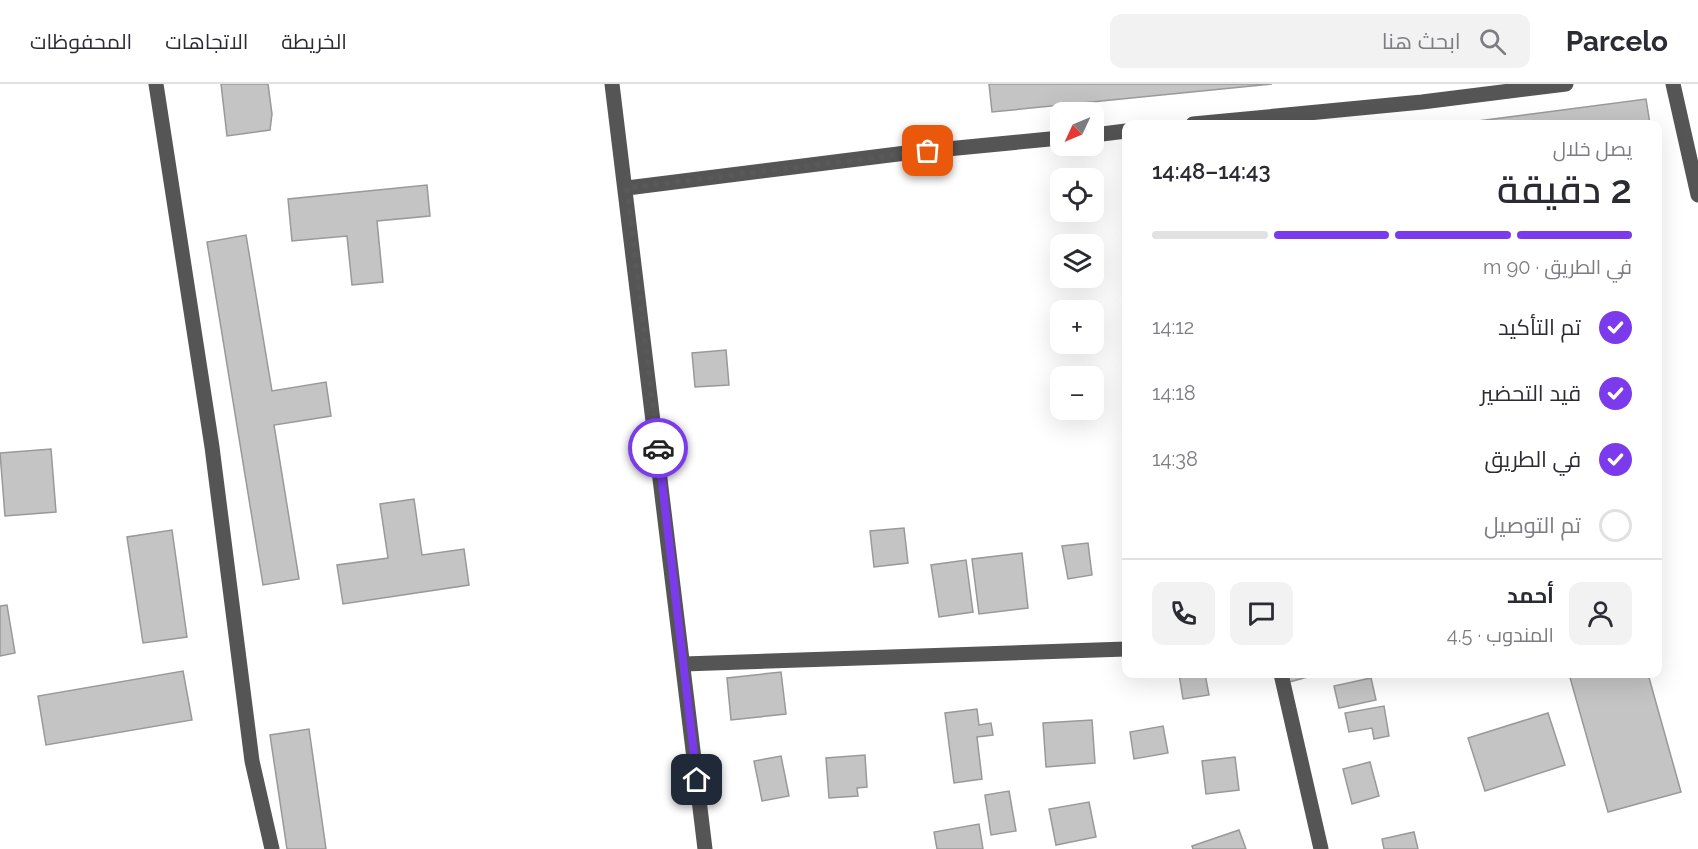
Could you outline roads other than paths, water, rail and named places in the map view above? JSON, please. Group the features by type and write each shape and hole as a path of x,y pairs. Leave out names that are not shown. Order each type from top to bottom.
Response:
{"street":[{"path":"156,84 212,447 252,761 272,849"},
{"path":"612,84 627,188 705,849"},
{"path":"1235,120 1422,102 1566,84"},
{"path":"1672,84 1698,195"},
{"path":"1104,134 1122,132"},
{"path":"627,188 906,153 1050,139"},
{"path":"684,664 1122,649"},
{"path":"1282,678 1321,849"}]}
